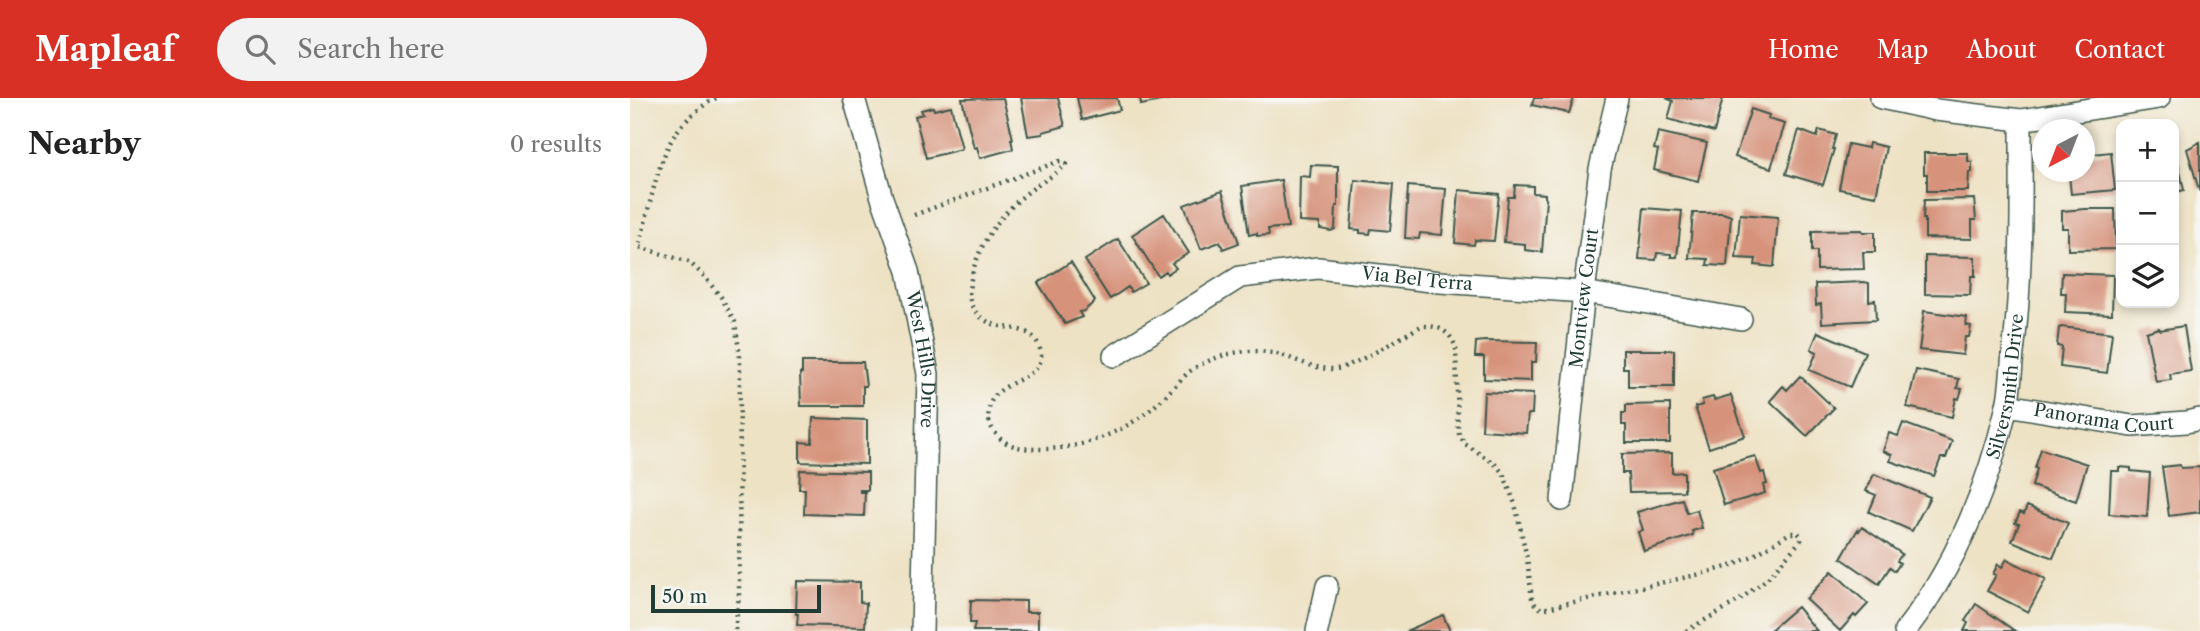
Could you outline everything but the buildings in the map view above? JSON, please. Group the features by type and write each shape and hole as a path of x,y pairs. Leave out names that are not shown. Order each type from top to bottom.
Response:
{"street":[{"name":"West Hills Drive","path":"854,98 881,198 908,271 928,374 922,631"},
{"name":"Montview Court","path":"1562,500 1600,169 1618,98"},
{"path":"1881,98 1936,110 2021,120 2159,98"},
{"name":"Silversmith Drive","path":"1905,631 1936,586 1960,542 1981,492 2007,404 2018,293 2021,120"},
{"name":"Via Bel Terra","path":"1114,356 1240,278 1318,268 1440,282 1584,292 1741,318"},
{"name":"Panorama Court","path":"2007,404 2132,426 2200,419"},
{"path":"1317,631 1326,586"}],"path":[{"path":"716,98 701,106 675,134 662,164 639,247 689,262 721,297 735,323 740,357 739,596 735,631"},
{"path":"914,215 1060,161 1066,164 1030,190 998,222 979,252 970,280 971,306 977,315 1002,328 1026,331 1034,337 1039,346 1041,356 1032,374 1000,389 989,404 989,423 995,433 1012,446 1056,449 1088,443 1106,436 1159,402 1194,369 1221,358 1258,349 1319,367 1337,369 1421,326 1432,325 1448,333 1456,349 1458,432 1465,444 1494,463 1503,473 1516,504 1532,599 1536,606 1542,609 1701,575 1734,565 1790,533 1798,533 1801,536 1801,540 1768,578 1738,601 1686,631"}]}
